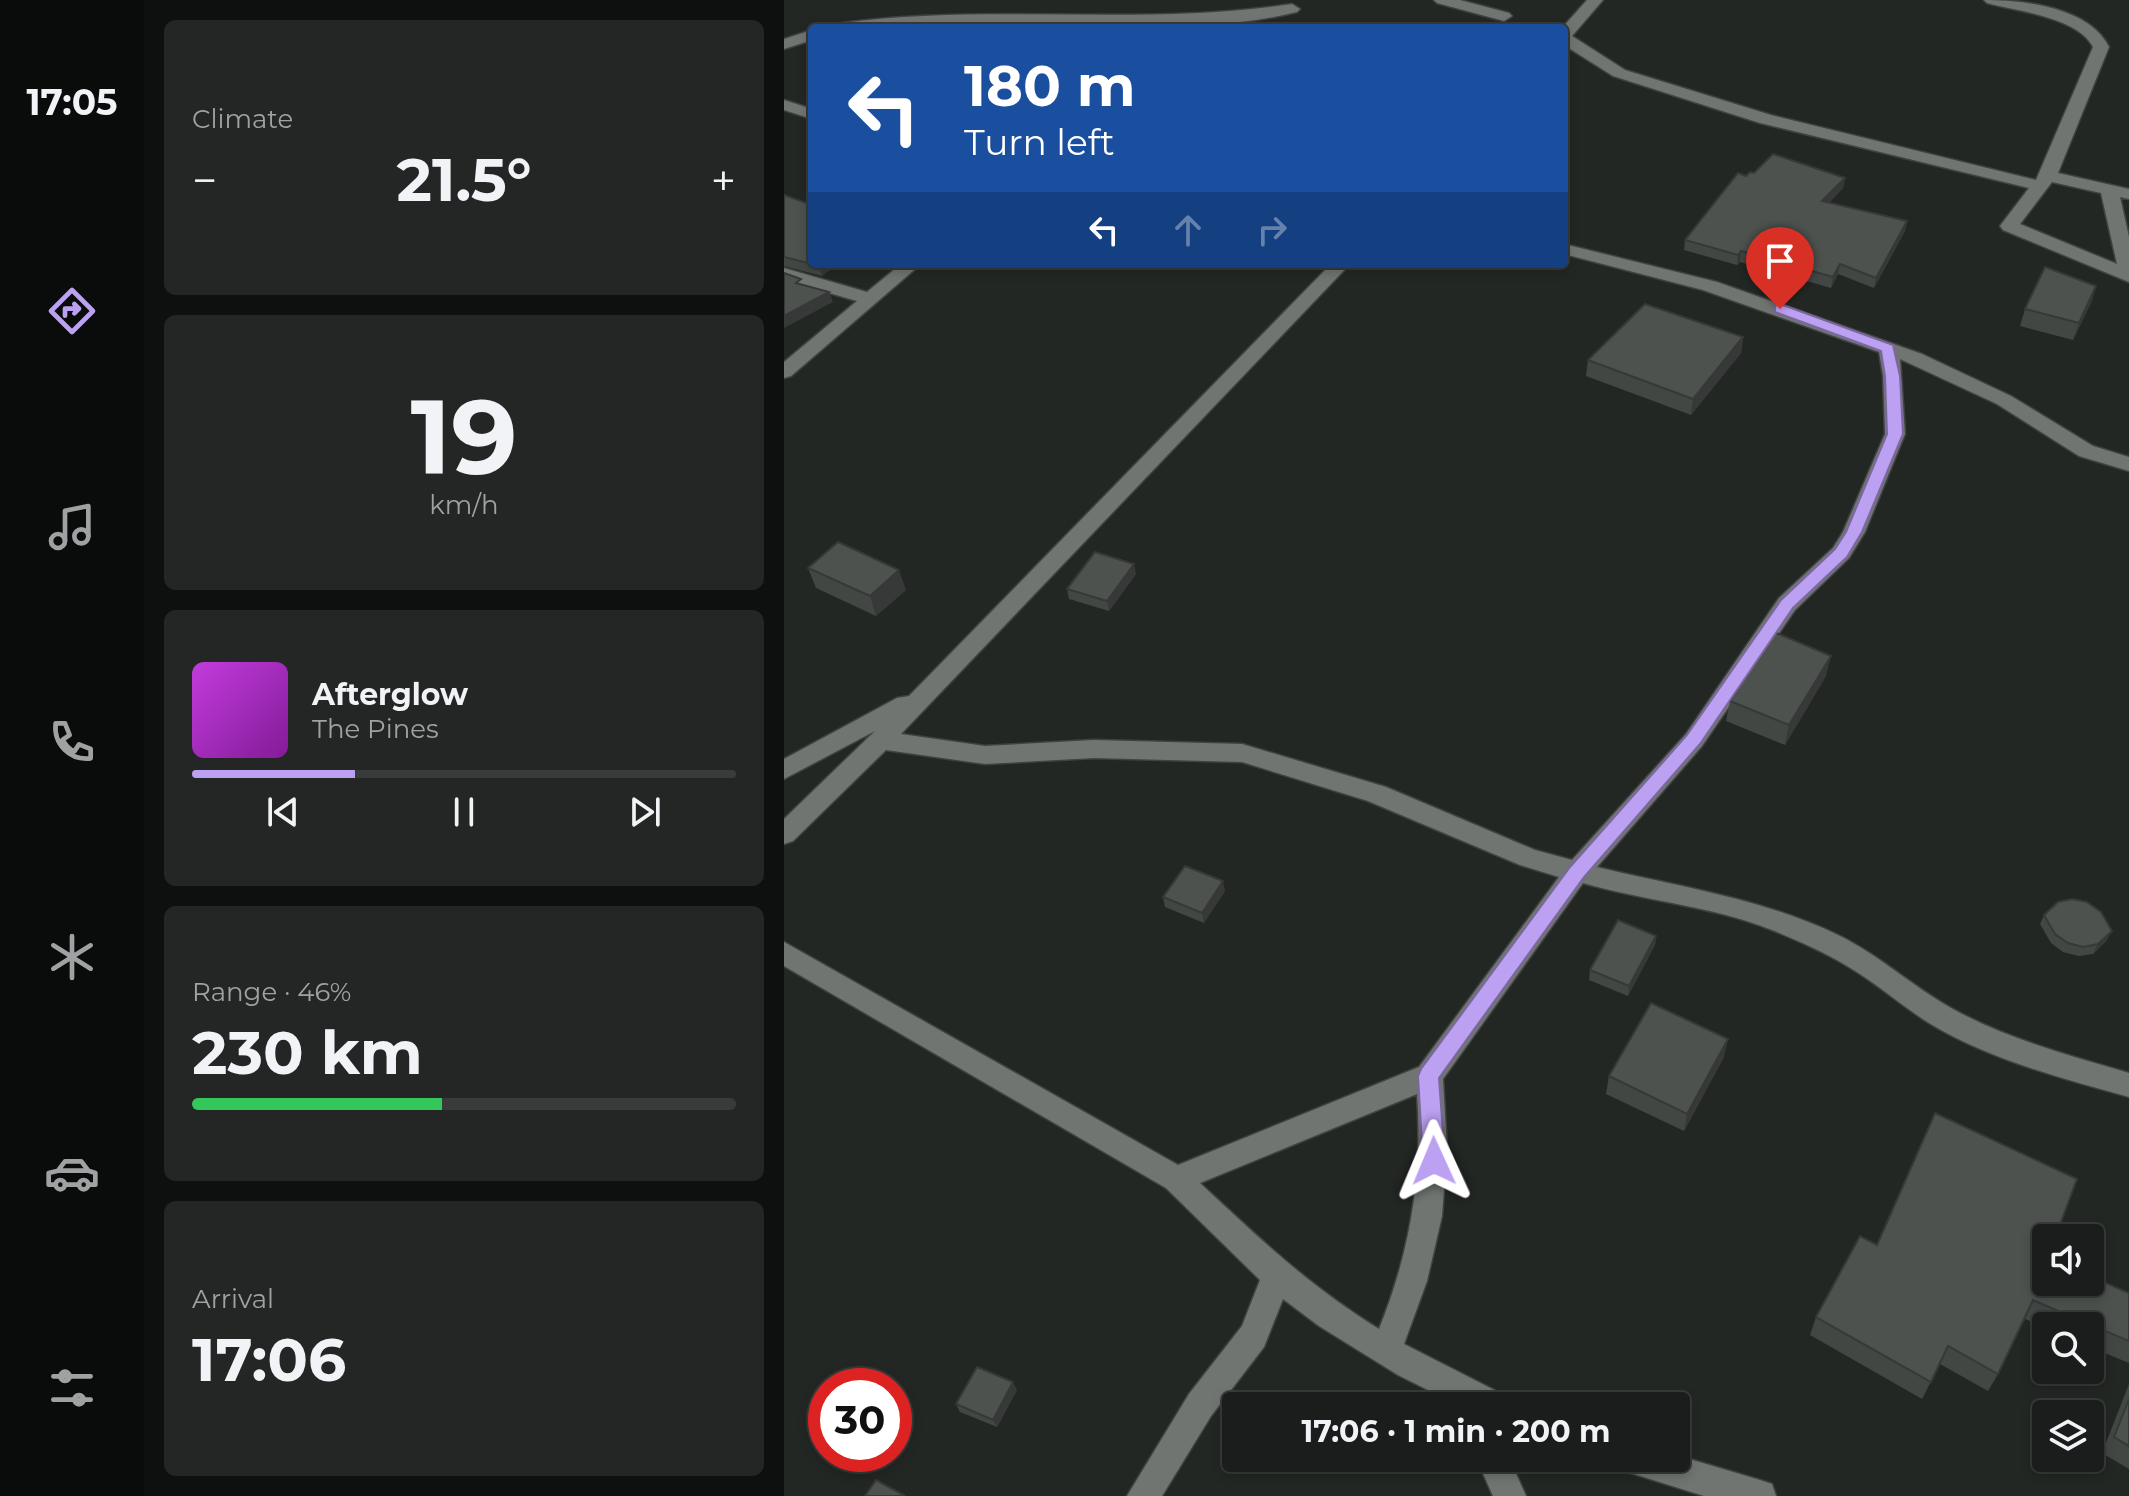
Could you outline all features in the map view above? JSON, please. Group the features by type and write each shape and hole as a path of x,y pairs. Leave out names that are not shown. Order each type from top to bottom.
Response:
{"street":[{"path":"1442,0 1504,16"},
{"path":"1568,32 1595,0"},
{"path":"1992,0 2088,28 2100,41 2101,47 2044,181 2009,226 2129,276"},
{"path":"2058,18 2070,1"},
{"path":"924,3 982,17"},
{"path":"870,24 904,19 982,17 1183,22 1249,17 1298,4"},
{"path":"1276,24 1298,4"},
{"path":"1051,18 1069,24"},
{"path":"784,44 808,36"},
{"path":"1568,40 1619,73 1766,119 2044,181 2129,194"},
{"path":"784,105 808,113"},
{"path":"2109,189 2129,276"},
{"path":"1568,250 1710,286 1888,348 1993,394 2086,451 2129,464"},
{"path":"784,372 907,268"},
{"path":"784,834 928,692 1337,268"},
{"path":"784,274 871,299"},
{"path":"1176,1179 1429,1076 1577,872 1694,740 1787,604 1841,553 1854,532 1895,434 1893,376 1888,348"},
{"path":"784,770 928,692"},
{"path":"881,740 985,755 1094,749 1242,753 1377,794 1489,843 1577,872 1727,905 1778,921 1842,950 1939,1015 1978,1035 2036,1058 2129,1085"},
{"path":"784,953 1176,1179 1277,1276 1330,1316 1453,1392"},
{"path":"1386,1350 1407,1302 1422,1254 1430,1206 1434,1161 1429,1076"},
{"path":"1143,1496 1200,1405 1253,1336 1277,1276"},
{"path":"1499,1472 1510,1496"},
{"path":"1677,1472 1760,1496"}],"building":[{"path":"1773,154 1845,178 1822,201 1907,221 1876,278 1840,264 1833,277 1741,251 1738,255 1685,240 1738,173 1746,176 1754,173"},
{"path":"784,195 808,204 808,263 784,257"},
{"path":"2045,267 2096,286 2079,323 2025,309"},
{"path":"784,273 801,279 796,283 829,292 784,316"},
{"path":"1645,304 1743,337 1693,399 1588,360"},
{"path":"838,542 899,570 870,596 808,568"},
{"path":"1095,552 1134,564 1107,601 1067,589"},
{"path":"1774,632 1831,656 1789,725 1730,701"},
{"path":"1185,866 1223,881 1202,913 1163,897"},
{"path":"2072,899 2087,902 2101,912 2112,931 2098,944 2083,947 2068,943 2055,934 2044,915 2058,902"},
{"path":"1618,920 1656,936 1629,986 1590,970"},
{"path":"1651,1003 1728,1039 1687,1114 1609,1076"},
{"path":"1935,1113 2077,1179 2060,1224 2032,1224 2032,1296 2104,1296 2104,1282 2129,1293 2129,1341 2104,1330 2104,1312 2061,1312 2033,1300 1998,1374 1948,1346 1931,1382 1816,1317 1860,1236 1877,1245"},
{"path":"977,1367 1013,1382 993,1420 956,1404"},
{"path":"2129,1399 2129,1446 2114,1437"},
{"path":"876,1480 905,1496 865,1496"}],"route":[{"path":"1434,1161 1429,1076 1577,872 1694,740 1787,604 1841,553 1854,532 1895,434 1893,376 1888,348 1780,309"}]}
